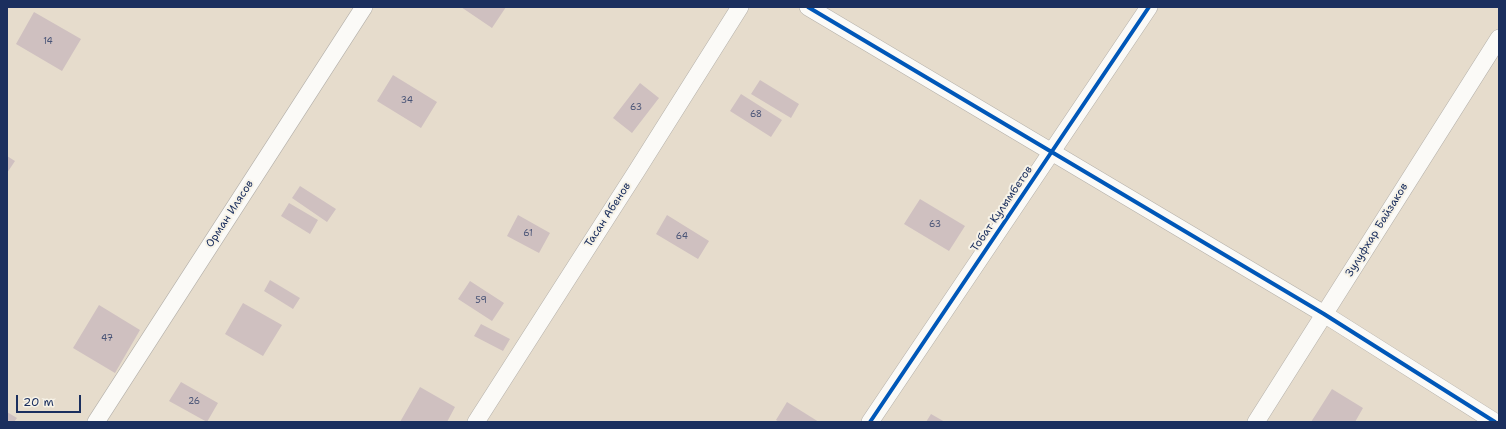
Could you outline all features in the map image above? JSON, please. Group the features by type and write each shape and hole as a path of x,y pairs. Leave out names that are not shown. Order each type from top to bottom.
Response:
{"street":[{"name":"Орман Илясов","path":"96,422 364,7"},
{"name":"Тасан Абенов","path":"476,422 740,7"},
{"path":"808,7 1324,314 1495,422"},
{"name":"Тобат Кулымбетов","path":"870,422 1149,7"},
{"name":"Зулуфхар Байзаков","path":"1256,422 1499,38"}],"building":[{"path":"461,7 506,7 492,28"},
{"path":"34,12 81,39 62,71 16,44"},
{"path":"393,75 437,102 421,128 377,101"},
{"path":"760,80 799,104 791,118 751,94"},
{"path":"640,83 659,98 632,133 613,118"},
{"path":"741,94 782,120 771,137 730,111"},
{"path":"7,156 15,161 7,173"},
{"path":"300,186 336,209 327,222 292,198"},
{"path":"920,199 965,226 949,251 904,224"},
{"path":"289,203 318,220 310,234 281,216"},
{"path":"518,215 550,233 539,253 507,236"},
{"path":"667,215 709,241 698,259 656,234"},
{"path":"270,280 300,298 293,309 264,291"},
{"path":"470,281 504,303 492,321 458,299"},
{"path":"243,303 282,325 263,356 225,334"},
{"path":"99,305 140,330 115,373 73,348"},
{"path":"481,324 510,339 503,351 474,336"},
{"path":"181,382 218,403 207,422 169,401"},
{"path":"420,387 455,407 447,422 400,422"},
{"path":"1332,389 1363,408 1355,422 1311,422"},
{"path":"787,402 819,422 779,422 776,420"},
{"path":"7,412 17,418 14,422 7,422"},
{"path":"931,414 945,422 926,422"}],"cycle path":[{"path":"808,7 1324,314 1495,422"},
{"path":"870,422 1149,7"}]}
